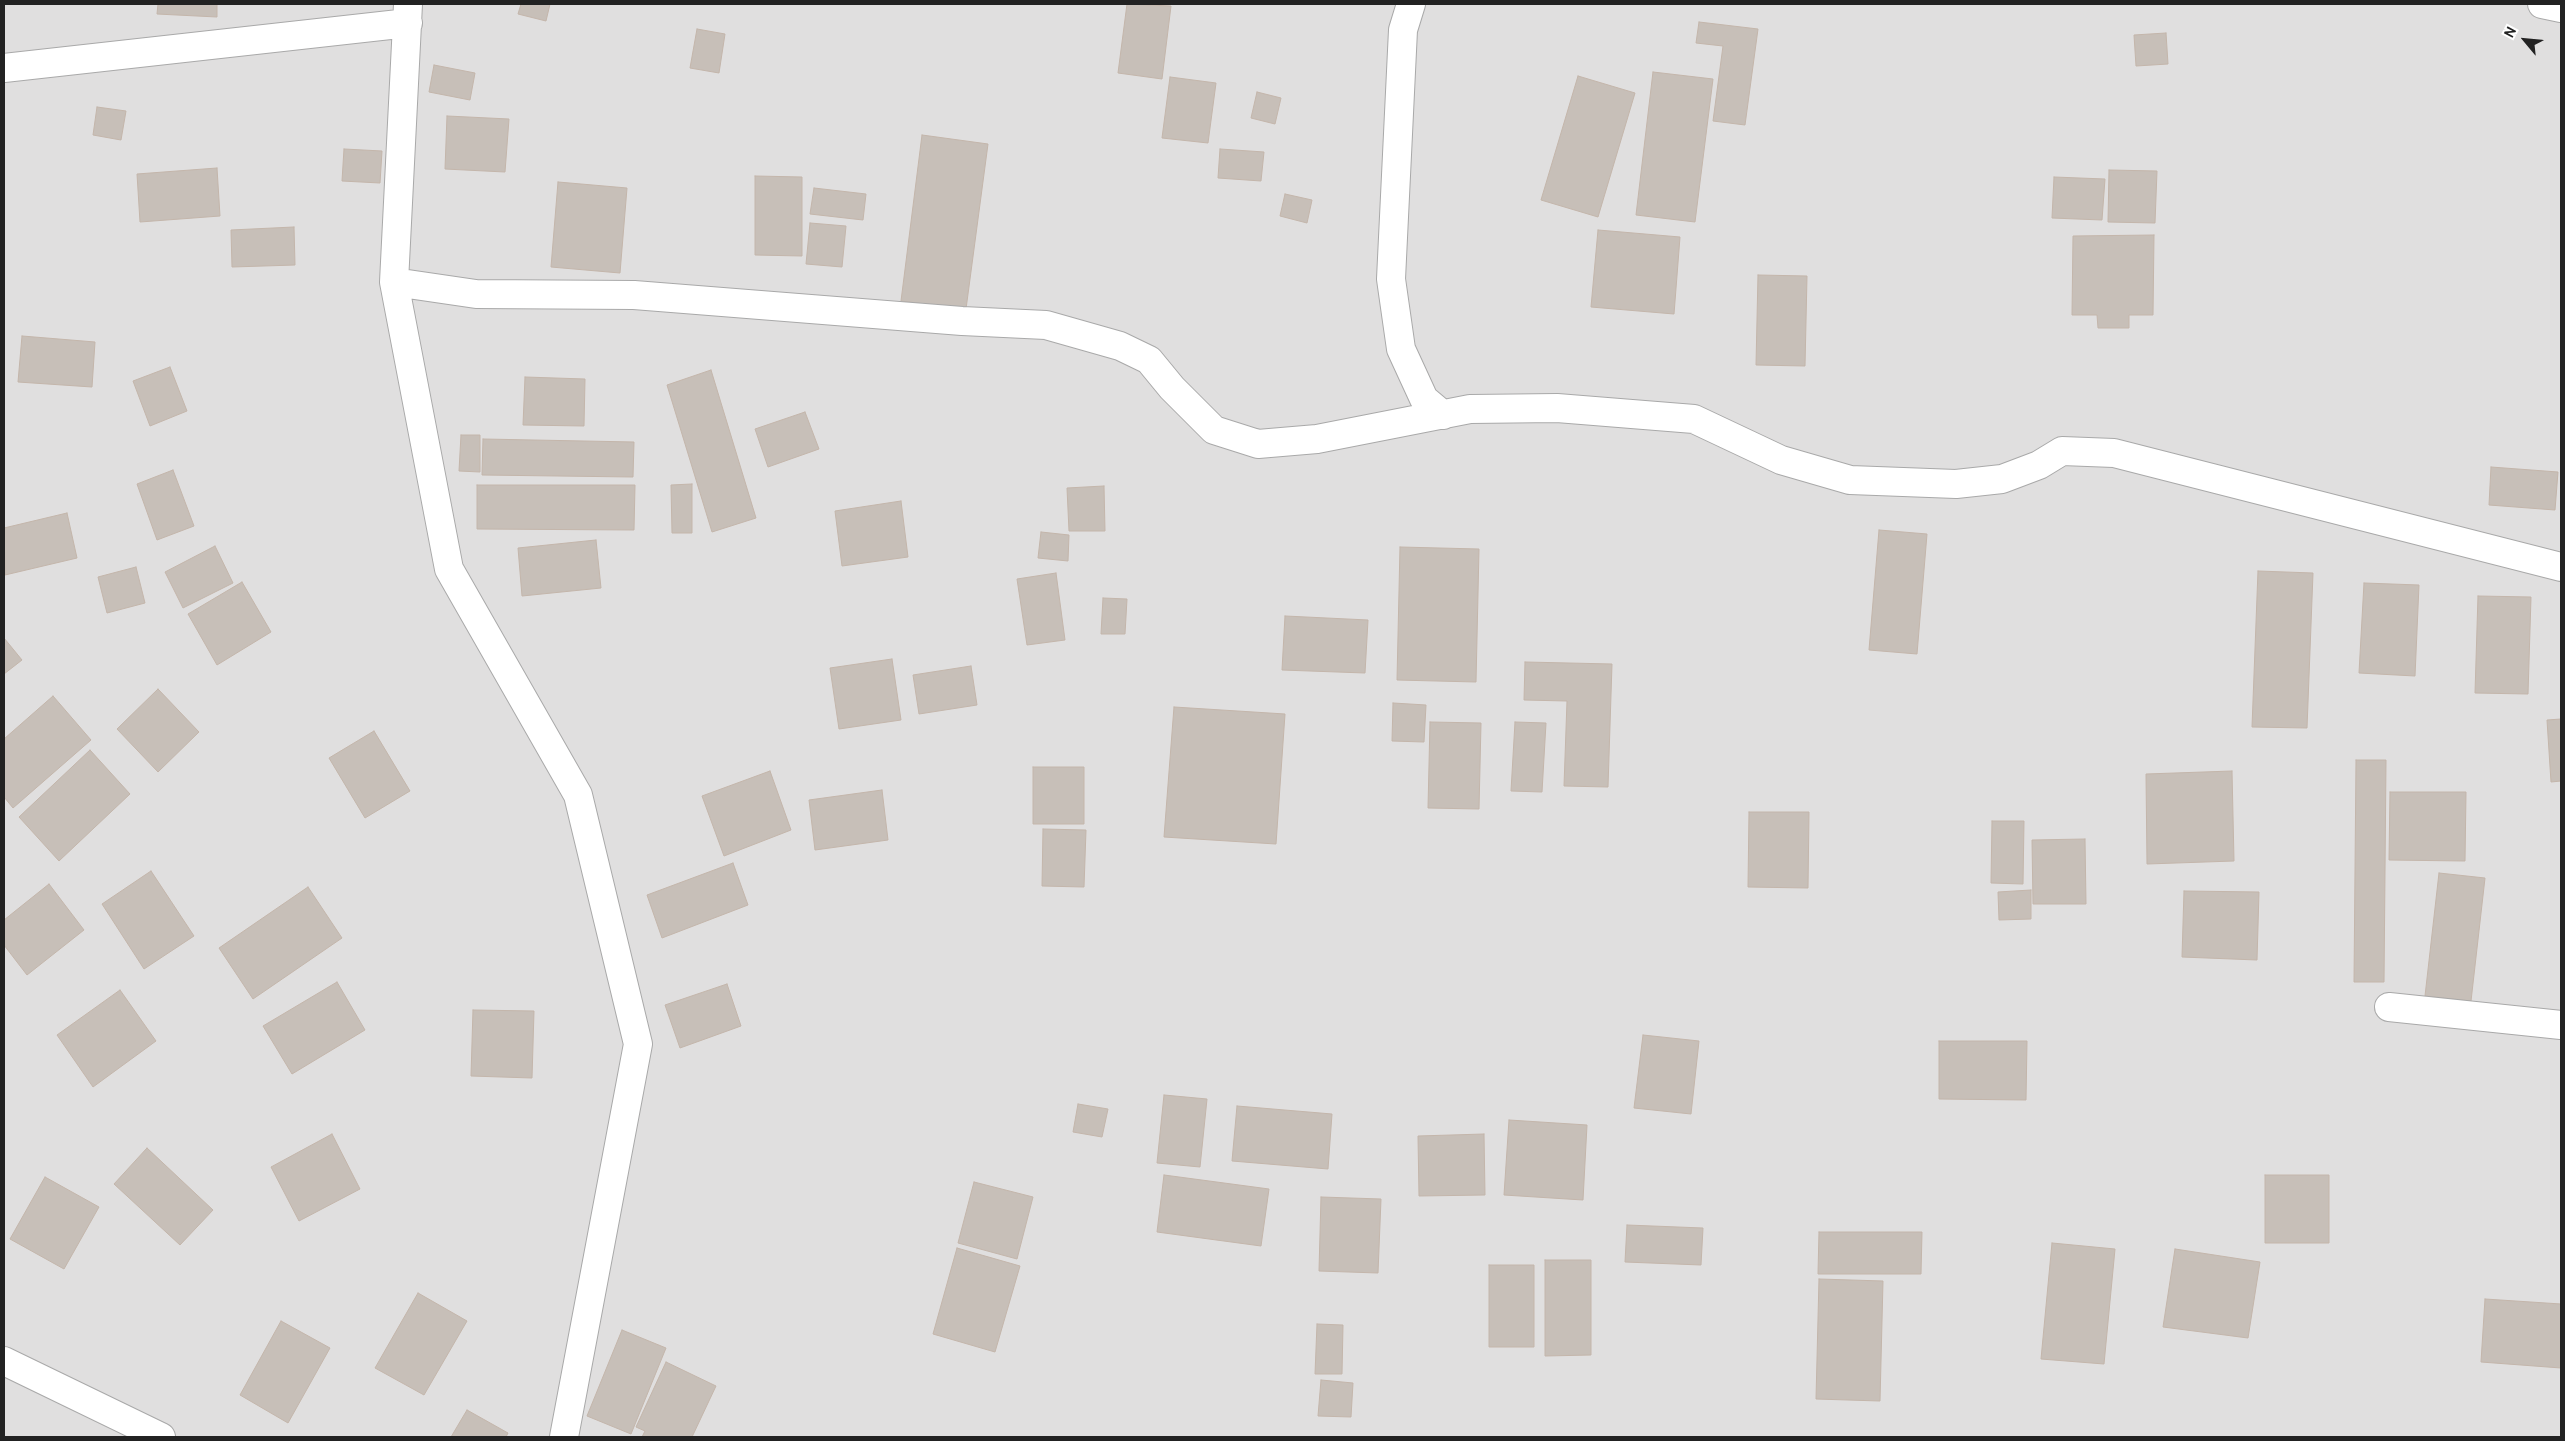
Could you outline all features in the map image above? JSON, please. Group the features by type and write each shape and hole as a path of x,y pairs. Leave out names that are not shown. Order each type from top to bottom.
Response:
{"street":[{"path":"1411,4 1403,30 1391,279 1401,349 1424,399 1443,416"},
{"path":"2542,4 2561,8"},
{"path":"4,68 408,13 394,282 450,569 578,795 638,1044 564,1437"},
{"path":"394,282 476,294 634,295 962,322 1046,325 1120,346 1149,360 1172,388 1214,430 1258,444 1317,439 1443,416 1470,409 1557,408 1694,419 1781,460 1850,480 1956,484 2002,479 2039,464 2062,451 2114,453 2561,566"},
{"path":"2390,1006 2561,1025"},
{"path":"4,1361 161,1437"}],"shaded area":[{"path":"4,4 2561,4 2561,1437 4,1437"}],"building":[{"path":"158,4 217,4 217,17 157,14"},
{"path":"521,4 550,4 546,21 518,14"},
{"path":"1127,4 1171,6 1162,79 1118,73"},
{"path":"1699,22 1758,29 1745,125 1713,121 1723,46 1696,43"},
{"path":"697,29 725,34 719,73 690,68"},
{"path":"2166,33 2168,64 2136,66 2134,35"},
{"path":"434,65 475,73 470,100 429,92"},
{"path":"1653,72 1713,79 1695,222 1636,215"},
{"path":"1578,76 1635,93 1598,217 1541,200"},
{"path":"1170,77 1216,83 1208,143 1162,138"},
{"path":"1257,92 1281,98 1275,124 1251,118"},
{"path":"97,107 126,111 121,140 93,135"},
{"path":"447,116 509,119 505,172 445,169"},
{"path":"922,135 988,144 966,309 901,301"},
{"path":"344,149 382,151 380,183 342,181"},
{"path":"1220,149 1264,152 1261,181 1218,178"},
{"path":"217,168 220,216 140,222 137,174"},
{"path":"2109,170 2157,171 2155,223 2108,222"},
{"path":"755,176 802,177 802,256 755,255"},
{"path":"2054,177 2105,179 2102,220 2052,218"},
{"path":"558,182 627,188 620,273 551,267"},
{"path":"814,188 866,194 863,220 810,214"},
{"path":"1285,194 1312,200 1307,223 1280,216"},
{"path":"810,223 846,226 842,267 806,264"},
{"path":"294,227 295,265 232,267 231,230"},
{"path":"1598,230 1680,237 1674,314 1591,307"},
{"path":"2154,235 2153,315 2129,315 2129,328 2098,328 2097,315 2072,315 2073,236"},
{"path":"1758,275 1807,276 1805,366 1756,365"},
{"path":"22,336 95,342 92,387 18,382"},
{"path":"170,367 187,411 150,426 133,381"},
{"path":"711,370 756,518 712,532 667,385"},
{"path":"525,377 585,379 584,426 523,425"},
{"path":"805,412 819,449 768,467 755,429"},
{"path":"461,435 480,435 480,472 459,471"},
{"path":"483,439 634,442 633,477 482,475"},
{"path":"2491,467 2558,472 2555,510 2489,505"},
{"path":"173,470 194,526 157,540 137,484"},
{"path":"692,484 692,533 672,533 671,485"},
{"path":"477,485 635,485 634,530 477,529"},
{"path":"1104,486 1105,531 1069,531 1067,488"},
{"path":"901,501 908,557 842,566 835,511"},
{"path":"67,513 77,558 5,575 4,528"},
{"path":"1879,530 1927,534 1917,654 1869,650"},
{"path":"1041,532 1069,535 1068,561 1038,558"},
{"path":"596,540 601,588 522,596 518,548"},
{"path":"215,546 233,583 183,608 165,572"},
{"path":"1400,547 1479,549 1476,682 1397,680"},
{"path":"136,567 145,603 107,613 98,577"},
{"path":"2258,571 2313,573 2307,728 2252,727"},
{"path":"1056,573 1065,640 1027,645 1017,579"},
{"path":"242,582 271,632 217,665 188,614"},
{"path":"2364,583 2419,585 2415,676 2359,673"},
{"path":"2478,596 2531,597 2528,694 2475,693"},
{"path":"1103,598 1127,599 1125,634 1101,634"},
{"path":"1285,616 1368,620 1365,673 1282,670"},
{"path":"4,638 22,660 4,674"},
{"path":"892,659 901,720 839,729 830,668"},
{"path":"1525,662 1612,664 1608,787 1564,786 1567,701 1524,700"},
{"path":"971,666 977,705 919,714 913,675"},
{"path":"158,689 199,732 158,772 117,729"},
{"path":"53,696 91,740 13,808 4,797 4,739"},
{"path":"1393,703 1426,705 1424,742 1392,741"},
{"path":"1174,707 1285,714 1276,844 1164,837"},
{"path":"2561,719 2561,781 2551,782 2547,720"},
{"path":"1430,722 1481,723 1479,809 1428,808"},
{"path":"1515,722 1546,723 1542,792 1511,791"},
{"path":"374,731 410,791 365,818 329,758"},
{"path":"90,750 130,794 59,861 19,817"},
{"path":"2356,760 2386,760 2384,982 2354,982"},
{"path":"1033,767 1084,767 1084,824 1033,824"},
{"path":"770,771 791,830 724,856 702,796"},
{"path":"2232,771 2234,861 2147,864 2146,774"},
{"path":"882,790 888,840 815,850 809,800"},
{"path":"2390,792 2466,792 2465,861 2389,860"},
{"path":"1749,812 1809,812 1808,888 1748,887"},
{"path":"1992,821 2024,821 2023,884 1991,883"},
{"path":"1043,829 1086,830 1084,887 1042,886"},
{"path":"2085,839 2086,904 2033,904 2032,840"},
{"path":"733,863 748,905 662,938 647,895"},
{"path":"151,871 194,936 144,969 102,904"},
{"path":"2439,873 2485,878 2471,1001 2425,996"},
{"path":"49,884 84,930 27,975 4,945 4,920"},
{"path":"308,887 342,938 253,999 219,948"},
{"path":"2031,890 2031,919 1999,920 1998,892"},
{"path":"2184,891 2259,892 2257,960 2182,957"},
{"path":"337,982 365,1030 292,1074 263,1026"},
{"path":"727,984 741,1026 680,1048 665,1005"},
{"path":"120,990 156,1041 93,1087 57,1035"},
{"path":"473,1010 534,1011 532,1078 471,1076"},
{"path":"1643,1035 1699,1041 1691,1114 1634,1108"},
{"path":"1939,1041 2027,1041 2026,1100 1939,1099"},
{"path":"1164,1095 1207,1099 1200,1167 1157,1163"},
{"path":"1078,1104 1108,1109 1102,1137 1073,1132"},
{"path":"1237,1106 1332,1114 1328,1169 1232,1161"},
{"path":"1509,1120 1587,1125 1583,1200 1504,1195"},
{"path":"332,1134 360,1189 299,1221 271,1167"},
{"path":"1484,1134 1485,1195 1419,1196 1418,1136"},
{"path":"147,1148 213,1210 180,1245 114,1184"},
{"path":"1164,1175 1269,1189 1261,1246 1157,1232"},
{"path":"2265,1175 2329,1175 2329,1243 2265,1243"},
{"path":"45,1177 99,1207 64,1269 10,1239"},
{"path":"974,1182 1033,1197 1017,1259 958,1243"},
{"path":"1321,1197 1381,1199 1378,1273 1319,1271"},
{"path":"1627,1225 1703,1228 1701,1265 1625,1262"},
{"path":"1819,1232 1922,1232 1921,1274 1818,1274"},
{"path":"2052,1243 2115,1249 2104,1364 2041,1359"},
{"path":"957,1248 1020,1266 995,1352 933,1334"},
{"path":"2175,1249 2260,1262 2248,1338 2163,1327"},
{"path":"1545,1260 1591,1260 1591,1355 1545,1356"},
{"path":"1489,1265 1534,1265 1534,1347 1489,1347"},
{"path":"1819,1279 1883,1281 1880,1401 1816,1399"},
{"path":"418,1293 467,1321 424,1395 375,1368"},
{"path":"2485,1299 2561,1304 2561,1368 2481,1362"},
{"path":"281,1321 330,1348 288,1423 240,1395"},
{"path":"1317,1324 1343,1325 1342,1374 1315,1374"},
{"path":"622,1330 666,1348 631,1434 587,1416"},
{"path":"666,1362 716,1386 692,1437 642,1437 645,1431 636,1427"},
{"path":"1321,1380 1353,1383 1351,1417 1318,1416"},
{"path":"467,1410 508,1433 506,1437 451,1437"}]}
